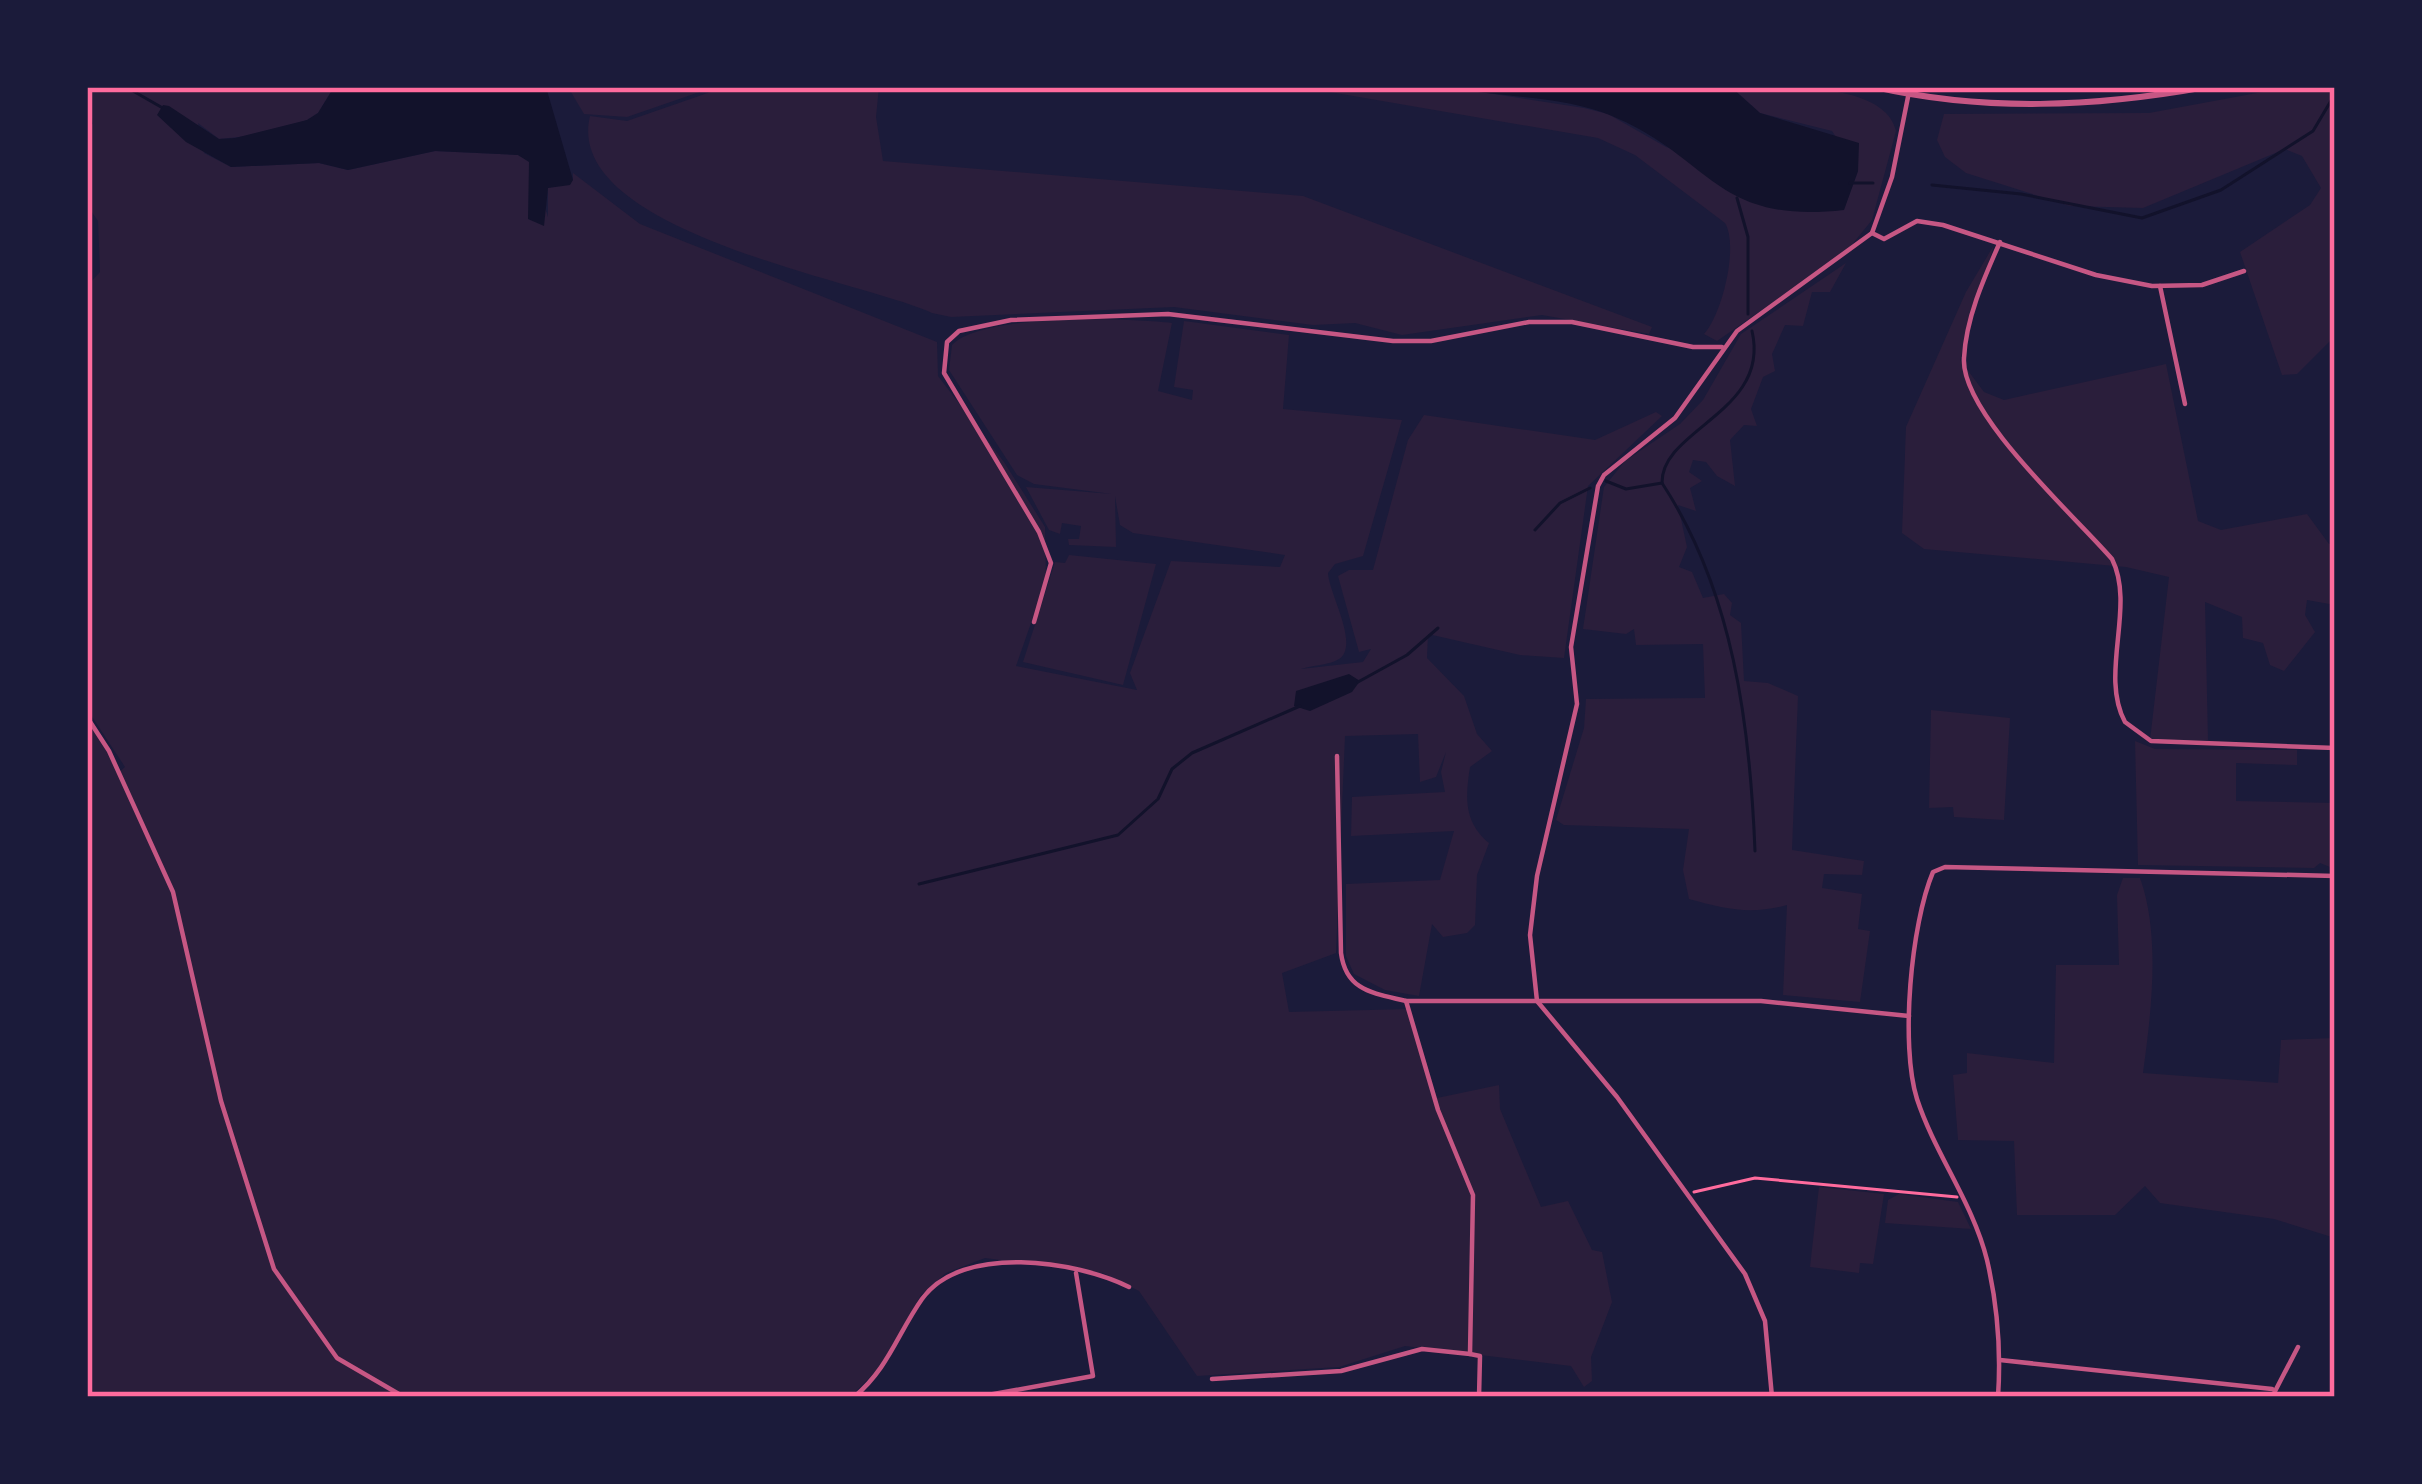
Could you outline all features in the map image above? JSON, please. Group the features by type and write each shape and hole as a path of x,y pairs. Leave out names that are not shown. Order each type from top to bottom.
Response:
{"street":[{"path":"1875,87 1984,105 2046,105 2206,87"},
{"path":"1772,1397 1765,1321 1745,1274 1617,1097 1537,1001 1530,935 1534,896 1577,704 1571,647 1598,486 1604,475 1675,418 1722,347 1872,233 1892,177 1910,91"},
{"path":"1872,233 1884,239 1916,221 2000,242 2096,275 2160,286 2202,285 2244,271"},
{"path":"2000,242 1976,297 1963,362 1979,407 2113,559 2121,576 2118,667 2125,722 2151,742 2335,748"},
{"path":"2160,286 2185,404"},
{"path":"1034,622 1052,563 1039,532 944,373 943,352 959,331 1011,320 1168,314 1412,341 1529,322 1572,322 1693,347 1722,347"},
{"path":"87,717 109,751 173,892 221,1101 274,1269 337,1358 404,1397"},
{"path":"1337,756 1344,974 1355,986 1406,1001 1761,1001 1909,1016"},
{"path":"1998,1397 2000,1360 1987,1258 1916,1096 1909,1016 1926,888 1933,872 1945,867 2335,876"},
{"path":"1406,1001 1438,1110 1473,1195 1470,1354"},
{"path":"854,1397 884,1367 922,1299 951,1274 1007,1260 1130,1286"},
{"path":"988,1395 1094,1376 1076,1273"},
{"path":"2000,1360 2272,1393 2298,1347"},
{"path":"1212,1378 1341,1371 1422,1349 1480,1356 1479,1397"}],"path":[{"path":"1686,1195 1738,1179 1962,1198"}],"shaded area":[{"path":"87,87 334,87 318,113 270,134 219,139 198,123 204,153 231,167 319,163 348,170 435,151 518,155 529,161 548,217 548,188 573,180 573,173 640,224 937,342 938,376 1004,462 1045,527 1046,580 1016,666 1137,690 1130,673 1171,561 1280,567 1285,555 1133,533 1120,525 1115,496 1116,547 1069,545 1068,539 1079,539 1081,526 1062,523 1060,534 1049,530 1026,487 1112,494 1034,484 1017,475 949,370 952,345 969,335 993,327 1057,320 1172,323 1158,391 1192,400 1193,390 1174,387 1184,321 1289,335 1283,409 1402,420 1363,556 1335,564 1328,573 1345,631 1345,652 1335,661 1301,669 1363,662 1371,649 1359,652 1338,576 1349,570 1373,570 1408,440 1424,415 1595,440 1656,412 1662,416 1588,486 1564,658 1520,655 1428,634 1427,658 1464,696 1477,734 1492,751 1470,767 1468,778 1471,818 1489,843 1477,875 1475,925 1467,933 1443,937 1432,924 1419,996 1385,990 1354,974 1346,956 1346,884 1440,880 1454,831 1351,836 1352,797 1445,792 1441,772 1446,752 1436,777 1420,782 1418,734 1345,736 1336,953 1282,973 1289,1012 1410,1009 1437,1098 1499,1085 1500,1109 1541,1207 1568,1201 1592,1250 1602,1252 1612,1302 1591,1357 1592,1381 1584,1387 1571,1366 1405,1346 1339,1367 1197,1376 1139,1291 1103,1273 985,1258 946,1273 921,1295 881,1366 850,1397 87,1397 87,716 118,773 125,767 87,709 87,286 100,272 98,221 87,205 87,126 93,124"},
{"path":"334,87 546,87 573,180 570,185 548,188 544,226 528,219 529,162 518,155 435,151 348,170 319,163 231,167 186,142 157,115 163,105 169,106 219,139 235,138 307,120 318,113"},
{"path":"568,87 714,87 627,117 584,114"},
{"path":"725,87 879,87 876,117 883,161 1303,196 1652,327 1649,334 1542,315 1402,335 1355,323 1313,325 1174,307 951,317 932,313 725,246 668,221 622,191 594,156 590,116 627,121"},
{"path":"1301,87 1448,87 1584,108 1608,114 1666,147 1844,209 1858,171 1832,131 1760,113 1731,87 1798,87 1850,95 1887,114 1896,131 1872,220 1846,252 1717,341 1704,334 1717,312 1726,280 1730,247 1725,223 1635,155 1598,138"},
{"path":"1448,87 1731,87 1760,113 1859,143 1858,171 1844,210 1801,212 1767,207 1740,198 1645,132 1612,116 1573,104"},
{"path":"2289,87 2335,87 2335,336 2297,374 2282,375 2240,252 2310,205 2321,188 2302,156 2285,149 2143,208 2070,206 1966,173 1945,157 1937,140 1944,114 2149,113"},
{"path":"1994,245 1960,360 1984,392 2004,400 2166,364 2198,521 2221,530 2307,514 2329,544 2335,544 2335,605 2307,600 2305,615 2315,632 2284,671 2270,665 2263,643 2243,638 2242,617 2205,602 2208,740 2150,740 2169,577 2126,567 1924,549 1902,533 1906,427 1966,292"},
{"path":"1846,263 1830,292 1812,292 1803,326 1785,325 1772,354 1775,371 1763,377 1751,409 1757,426 1744,425 1730,440 1735,486 1717,476 1706,462 1693,460 1689,472 1702,481 1690,488 1696,511 1678,505 1687,547 1679,567 1692,572 1703,598 1724,594 1732,603 1730,615 1741,623 1744,681 1768,683 1798,696 1792,850 1864,861 1862,875 1824,874 1822,888 1862,894 1858,929 1870,931 1860,1002 1783,995 1787,905 1738,910 1689,899 1683,870 1689,829 1564,825 1556,820 1584,728 1586,699 1705,698 1703,644 1636,645 1634,629 1626,634 1583,629 1604,487 1625,461 1680,424 1703,400 1741,334"},
{"path":"1069,555 1156,564 1123,685 1023,662 1055,562 1065,563"},
{"path":"1349,674 1360,681 1352,692 1310,711 1294,706 1296,691"},
{"path":"1931,710 2010,718 2004,820 1954,817 1953,807 1929,808"},
{"path":"2135,741 2155,749 2297,750 2297,765 2236,763 2236,801 2335,803 2335,869 2320,863 2314,868 2138,865"},
{"path":"2123,878 2140,878 2150,925 2151,1001 2143,1073 2278,1083 2281,1040 2335,1038 2335,1238 2274,1219 2160,1203 2145,1186 2115,1215 2017,1215 2014,1141 1958,1140 1953,1075 1967,1073 1967,1053 2054,1063 2056,965 2119,965 2117,895"},
{"path":"1819,1187 1884,1194 1873,1264 1860,1263 1859,1273 1810,1267"},
{"path":"1899,1194 1958,1202 1971,1229 1885,1223 1888,1200"}],"waterway":[{"path":"126,87 161,107"},
{"path":"565,89 570,87"},
{"path":"1932,185 2021,194 2142,218 2221,190 2313,131 2335,94"},
{"path":"1850,183 1873,183"},
{"path":"1737,198 1748,237 1748,314"},
{"path":"1606,481 1626,489 1662,483 1666,464 1678,448 1732,400 1746,381 1754,359 1752,331"},
{"path":"1662,483 1706,568 1733,660 1748,755 1755,851"},
{"path":"1535,530 1560,503 1590,488"},
{"path":"1358,682 1407,655 1438,628"},
{"path":"919,884 1118,835 1158,799 1172,769 1192,753 1300,706"}]}
